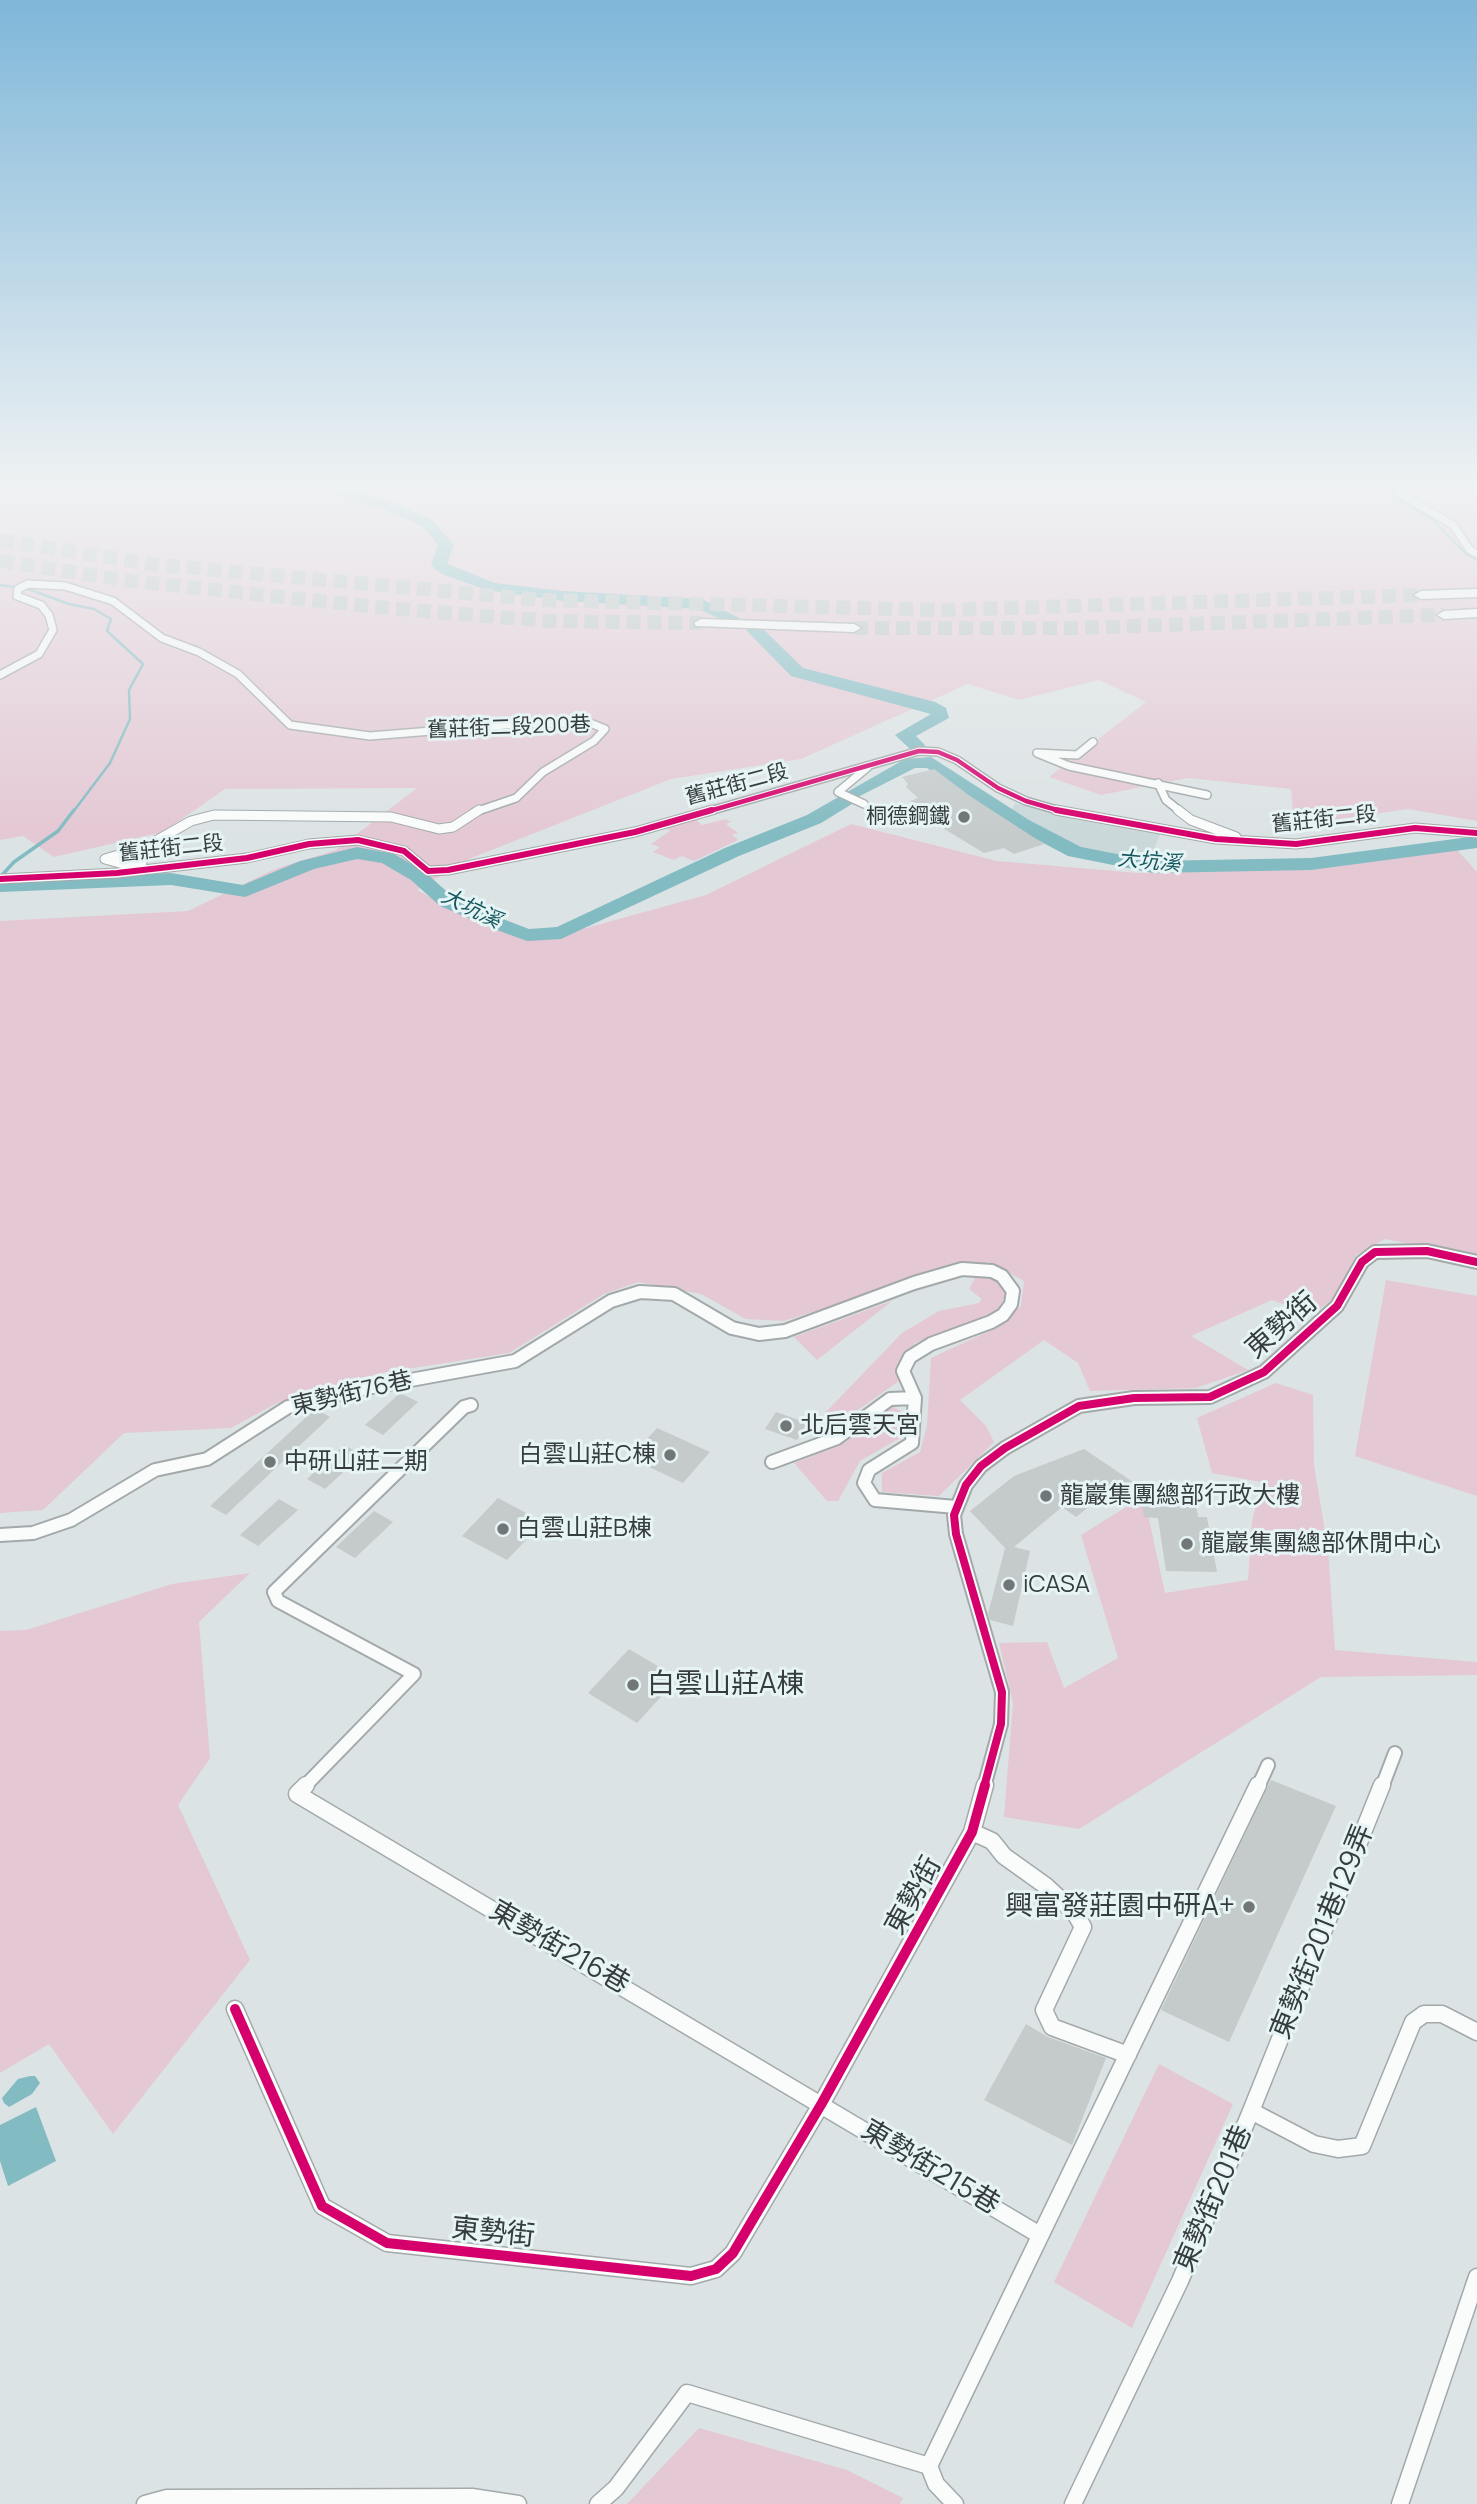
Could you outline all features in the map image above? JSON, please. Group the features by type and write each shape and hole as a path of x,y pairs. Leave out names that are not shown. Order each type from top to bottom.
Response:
{"highway":[{"path":"803,627 804,610"},
{"path":"1444,615 1473,613"},
{"path":"701,624 854,628"}],"street":[{"name":"舊莊街二段200巷","path":"0,674 39,654 53,630 49,615 41,606 33,603"},
{"name":"舊莊街二段200巷","path":"115,603 162,638 199,652 238,674 290,725 370,736 445,727 517,724 590,723 599,724 605,729 594,741 543,772 516,798 476,811 453,827 439,830 391,817 214,815 191,821 145,847 105,859 123,864 163,863 176,866"},
{"path":"1093,742 1077,755 1060,756 1043,751 1037,753 1069,766 1207,795"},
{"name":"舊莊街二段","path":"3,879 176,866 247,858 309,844 358,840 404,852 428,871 448,870 635,832 919,751 937,752 1026,801 1060,811 1255,844 1306,844 1415,828 1477,833"},
{"path":"864,804 838,792 873,764"},
{"path":"1158,783 1166,800 1191,820 1255,844"},
{"name":"東勢街","path":"235,2009 322,2206 387,2243 691,2276 716,2269 733,2253 821,2103 972,1832 1001,1724 1002,1692 963,1567 956,1534 956,1507 966,1485 981,1466 1005,1448 1079,1406 1134,1398 1210,1397 1264,1372 1337,1306 1362,1262 1375,1252 1427,1251 1477,1262"},
{"name":"東勢街76巷","path":"0,1535 33,1533 71,1520 155,1470 207,1459 272,1414 288,1407 361,1389 515,1361 611,1301 640,1292 674,1294 732,1328 759,1334 785,1331 925,1279 962,1269 992,1271 1002,1276 1013,1291 1011,1304 1003,1315 931,1344 910,1357 903,1371 915,1398"},
{"path":"772,1462 837,1438 890,1399 915,1398 912,1443 869,1470 864,1483 874,1500 956,1507"},
{"name":"東勢街216巷","path":"471,1405 464,1407 274,1592 278,1601 414,1674 297,1794 821,2103"},
{"name":"東勢街201巷129弄","path":"1251,2111 1395,1753"},
{"path":"955,2504 936,2484 929,2466 1038,2234 1268,1765"},
{"path":"972,1832 992,1841 1004,1856 1046,1886 1075,1913 1083,1927 1044,2010 1052,2027 1128,2054"},
{"name":"東勢街201巷","path":"1073,2504 1180,2281 1251,2111 1314,2144 1338,2149 1362,2146 1413,2022 1424,2014 1442,2014 1477,2032"},
{"name":"東勢街215巷","path":"821,2103 1038,2234"},
{"path":"1400,2504 1477,2277"},
{"path":"598,2504 616,2488 687,2393 929,2466"},
{"path":"145,2504 167,2498 472,2497 519,2504"}],"shaded area":[{"path":"0,603 1477,603 1477,821 1408,809 1294,826 1291,789 1188,778 1101,795 1049,777 1146,702 1099,680 1019,700 968,684 801,759 671,779 469,859 417,890 492,928 561,935 706,895 851,824 997,861 1138,873 1230,871 1360,857 1450,842 1477,872 1477,1257 1385,1239 1356,1255 1337,1295 1313,1315 1272,1300 1191,1336 1248,1370 1196,1388 1090,1391 1078,1363 1044,1340 960,1400 986,1426 994,1442 939,1496 882,1492 882,1473 920,1452 927,1426 931,1358 998,1327 1021,1306 1024,1281 989,1262 929,1275 784,1321 746,1319 701,1294 638,1282 604,1294 509,1353 381,1373 277,1403 231,1428 124,1433 43,1510 0,1513 0,921 188,911 275,869 336,850 417,788 225,789 163,832 54,857 23,836 0,840"},
{"path":"1015,803 1066,816 1161,833 1149,860 1095,854 1044,835 1010,812"},
{"path":"694,818 702,825 726,819 731,822 726,824 738,833 732,835 738,840 694,861 682,856 674,860 653,852 660,847 651,844 670,831 666,828"},
{"path":"976,1276 991,1276 1005,1285 1006,1294 998,1309 985,1318 915,1343 899,1381 831,1429 825,1413 902,1333 939,1311 979,1303 982,1299 969,1289"},
{"path":"1386,1280 1477,1296 1477,1496 1355,1456"},
{"path":"892,1301 817,1360 794,1337"},
{"path":"1276,1383 1313,1395 1314,1465 1328,1549 1335,1650 1477,1662 1477,1675 1321,1677 1079,1829 1004,1817 1013,1703 999,1643 1047,1642 1064,1688 1118,1658 1081,1535 1144,1496 1165,1593 1248,1580 1252,1522 1261,1482 1212,1473 1197,1418"},
{"path":"892,1406 902,1412 905,1435 860,1461 838,1501 827,1501 794,1463 843,1444"},
{"path":"250,1573 199,1622 210,1758 178,1805 250,1960 113,2134 49,2044 0,2073 0,1631 26,1630 172,1584"},
{"path":"1159,2064 1233,2104 1132,2328 1054,2282"},
{"path":"699,2428 847,2470 903,2498 900,2504 627,2504"}],"water":[{"path":"35,2076 40,2083 32,2094 9,2107 4,2103 2,2098 18,2079"},
{"path":"36,2107 56,2161 8,2186 0,2161 0,2125"}],"building":[{"name":"桐德鋼鐵","path":"934,769 1044,844 1014,854 1004,848 984,853 936,824 910,801 918,798 906,787 908,784 902,777"},
{"path":"400,1393 418,1402 383,1435 365,1425"},
{"name":"中研山莊二期","path":"315,1409 330,1417 226,1515 210,1506"},
{"name":"北后雲天宮","path":"776,1412 807,1423 797,1440 765,1429"},
{"name":"白雲山莊C棟","path":"657,1428 710,1452 683,1483 630,1458"},
{"path":"344,1445 362,1455 325,1489 307,1479"},
{"name":"龍巖集團總部行政大樓","path":"1084,1449 1136,1484 1117,1499 1108,1492 1076,1517 1062,1507 1014,1547 1030,1551 1013,1626 990,1620 988,1614 1005,1548 970,1511 1014,1476"},
{"name":"龍巖集團總部休閒中心","path":"1139,1486 1193,1488 1198,1517 1207,1517 1217,1572 1166,1571 1158,1518 1144,1517"},
{"name":"白雲山莊B棟","path":"498,1498 543,1522 507,1560 462,1536"},
{"path":"279,1499 298,1510 258,1546 240,1535"},
{"path":"374,1511 393,1522 355,1558 336,1547"},
{"name":"白雲山莊A棟","path":"629,1649 678,1678 637,1723 588,1693"},
{"name":"興富發莊園中研A+","path":"1271,1780 1336,1806 1229,2042 1161,2010"},
{"path":"1026,2024 1048,2037 1106,2058 1072,2145 984,2100"}],"waterway":[{"path":"66,603 94,609 111,619 107,631 143,664 129,690 130,719 110,763 73,812"},
{"path":"682,603 702,604 737,621"},
{"path":"753,628 797,672 929,706 940,712 940,718 904,735 916,745"},
{"name":"大坑溪","path":"855,794 911,763 931,762 1022,824 1075,852 1153,867 1311,864 1477,842"},
{"name":"大坑溪","path":"0,886 171,879 245,891 307,865 357,853 387,858 418,876 447,902 501,925 527,935 561,933 732,852 814,819 845,800"},
{"path":"3,874 14,862 58,831 74,810"}],"tunnel":[{"path":"338,603 550,621 701,623"},
{"path":"656,603 943,610 1171,603"},
{"path":"854,628 1076,628 1444,615"}],"cycle path":[{"path":"0,879 117,873 247,858 309,844 358,840 404,851 428,871 448,870 635,832 919,751 938,752 957,760 998,788 1026,801 1060,811 1216,839 1296,844 1415,828 1477,833"},
{"path":"235,2009 322,2206 387,2243 691,2276 716,2269 733,2253 822,2103 972,1832 1001,1724 1002,1692 956,1534 954,1515 966,1485 981,1466 1005,1448 1079,1406 1134,1398 1210,1397 1264,1372 1337,1306 1362,1262 1375,1252 1427,1251 1477,1262"}],"place":[{"name":"桐德鋼鐵","path":"964,817"},
{"name":"北后雲天宮","path":"786,1426"},
{"name":"白雲山莊C棟","path":"670,1455"},
{"name":"中研山莊二期","path":"270,1462"},
{"name":"龍巖集團總部行政大樓","path":"1046,1496"},
{"name":"白雲山莊B棟","path":"503,1529"},
{"name":"龍巖集團總部休閒中心","path":"1187,1544"},
{"name":"iCASA","path":"1009,1585"},
{"name":"白雲山莊A棟","path":"633,1685"},
{"name":"興富發莊園中研A+","path":"1249,1907"}]}
